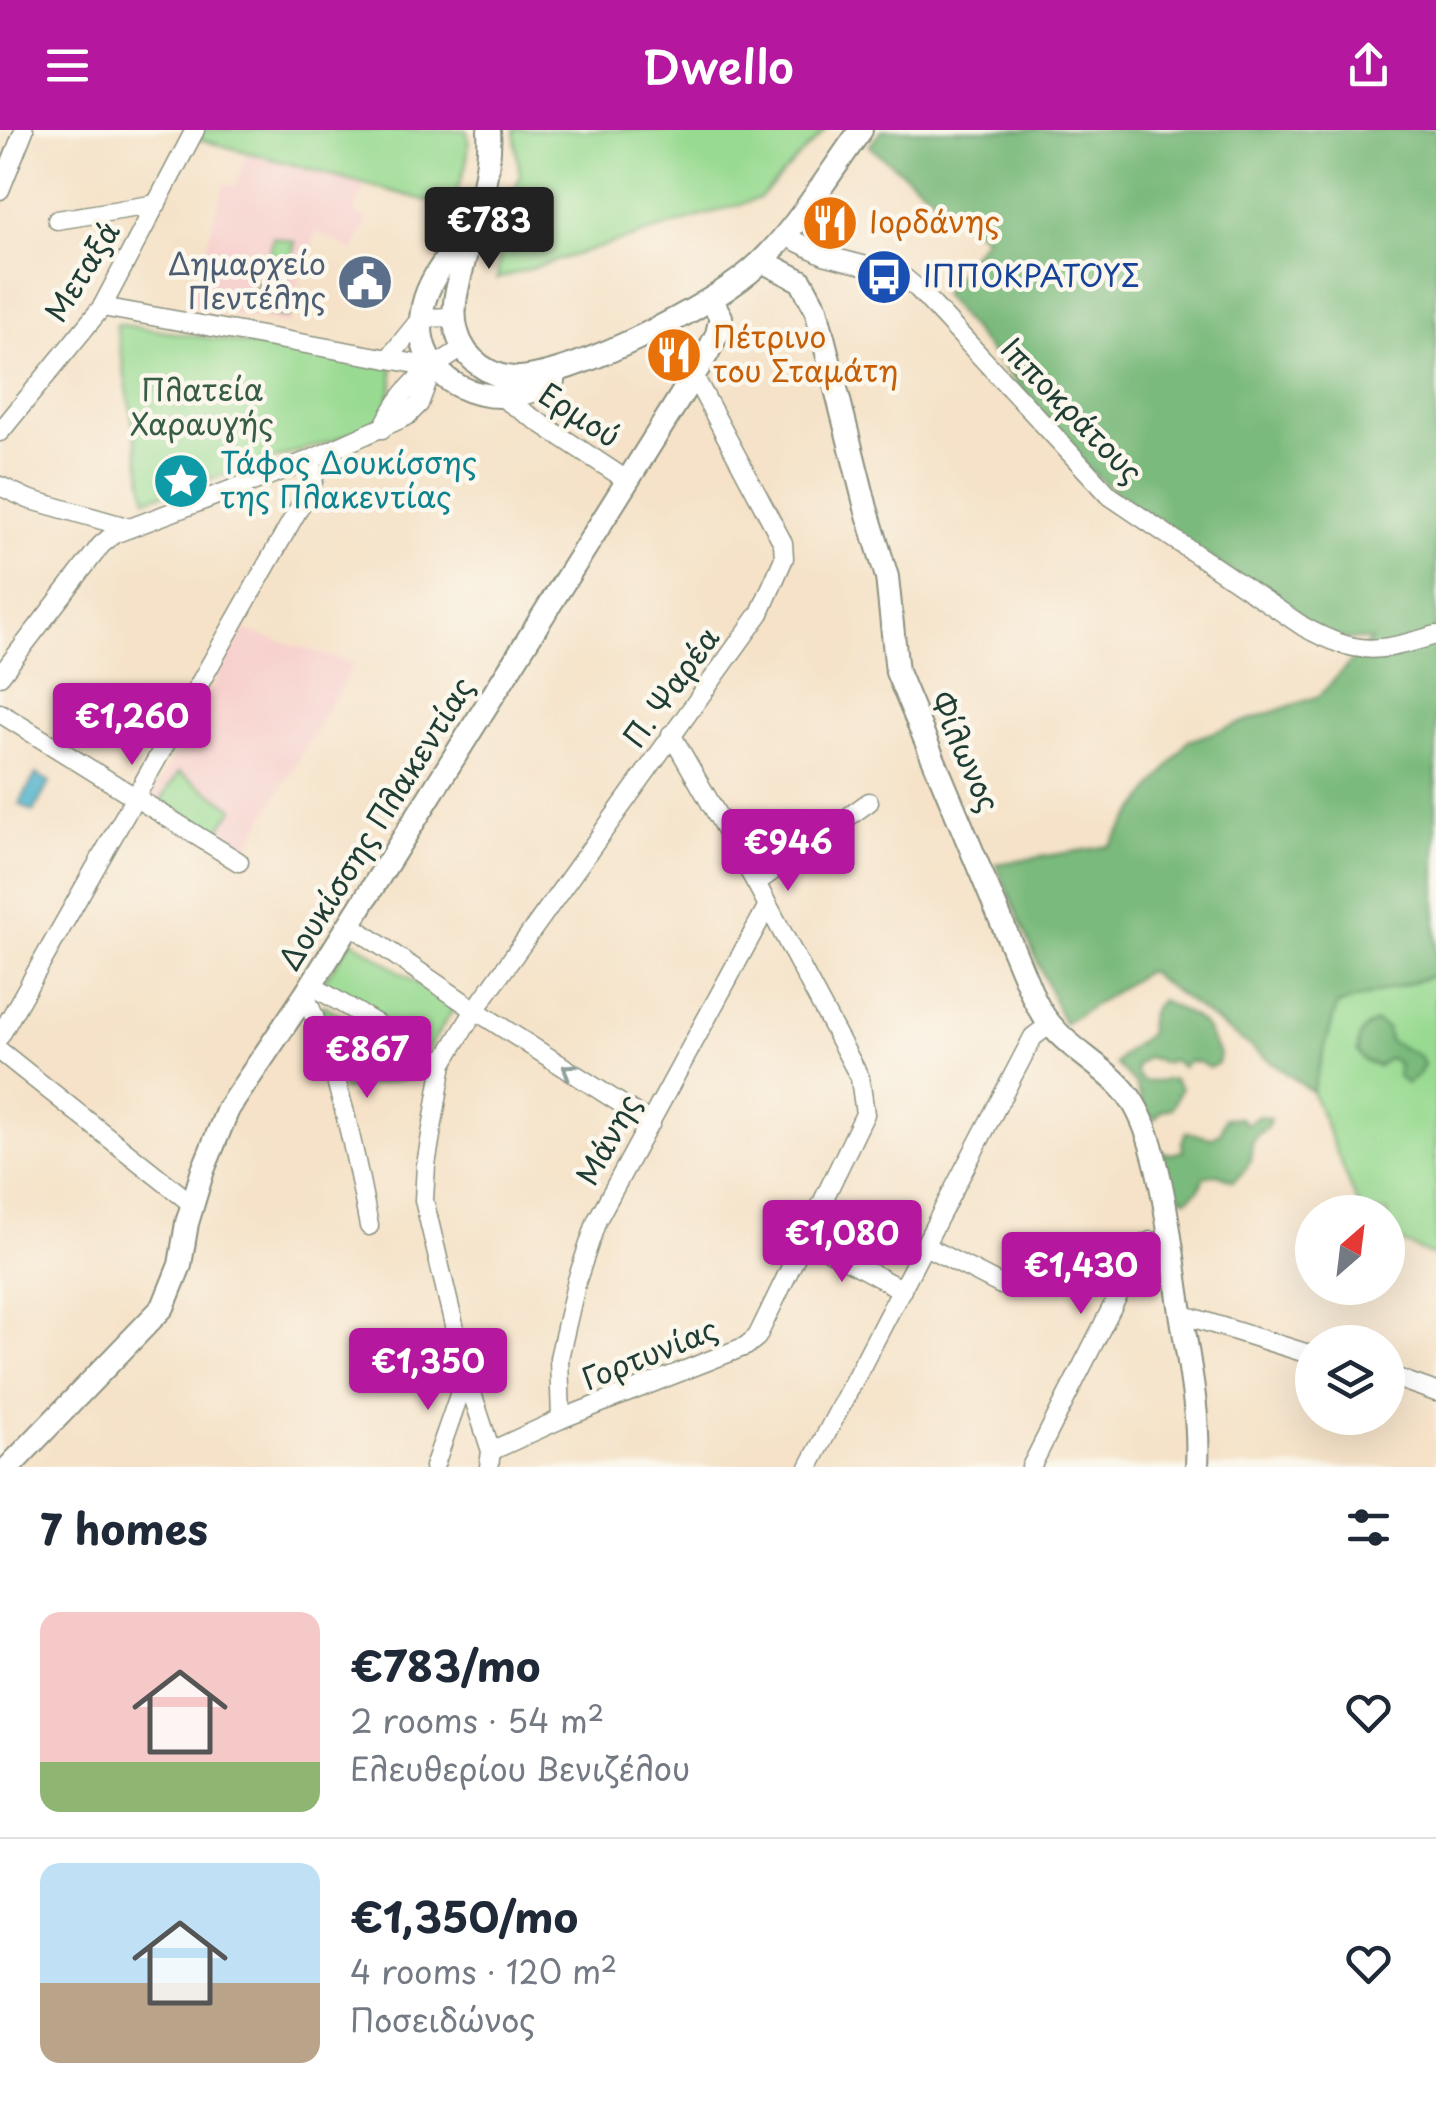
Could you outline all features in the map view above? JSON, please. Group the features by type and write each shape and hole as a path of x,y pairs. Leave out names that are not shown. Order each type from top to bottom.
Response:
{"main road":[{"path":"489,130 487,164 454,317 464,348 479,365 509,378 577,364 712,301 762,260 861,130"},
{"path":"473,221 426,292 422,342 433,367 468,390 501,397 544,387 577,364"},
{"name":"Φίλωνος","path":"762,260 801,281 816,309 866,508 883,560 897,672 1034,999 1048,1026 1118,1087 1136,1108 1156,1170 1171,1247 1197,1418 1197,1467"},
{"name":"Δουκίσσης Πλακεντίας","path":"9,1467 156,1318 176,1279 192,1204 219,1125 694,376 720,323 720,311 712,301"}],"street":[{"path":"0,190 24,130"},
{"name":"Μεταξά","path":"0,432 102,307 194,130"},
{"path":"57,220 157,204"},
{"name":"Ιπποκράτους","path":"783,235 824,254 901,275 1110,496 1304,627 1331,642 1359,650 1386,648 1436,635"},
{"path":"102,307 433,367"},
{"path":"388,359 421,318 454,317"},
{"path":"0,676 102,545 130,528 310,460 406,416 418,404 433,367 464,348"},
{"name":"Π. Ψαρέα","path":"443,1063 475,1010 760,612 784,558 783,543 694,376"},
{"name":"Ερμού","path":"501,397 628,481"},
{"path":"0,1036 312,484 315,474 310,460"},
{"path":"0,486 28,499 130,528"},
{"path":"0,713 239,862"},
{"name":"Γορτυνίας","path":"490,1459 561,1419 746,1346 757,1337 864,1114 860,1078 756,882 671,734"},
{"path":"756,882 869,802"},
{"name":"Μάνης","path":"561,1419 559,1358 587,1244 768,907"},
{"path":"348,923 650,1123"},
{"path":"308,990 443,1063 424,1200 490,1459"},
{"path":"308,990 352,1136 369,1226"},
{"path":"809,1467 1033,1038 1048,1026"},
{"path":"0,1051 192,1204"},
{"path":"806,1238 902,1290"},
{"path":"1031,1467 1144,1244 1151,1241 1171,1247"},
{"path":"925,1246 1001,1285"},
{"path":"1181,1314 1295,1350"},
{"path":"434,1467 466,1374"},
{"path":"1405,1381 1436,1392"}],"shaded area":[{"path":"246,153 365,185 354,211 368,219 354,252 317,232 295,291 289,324 190,307 224,183 236,186"},
{"path":"244,630 354,664 241,858 151,798"}],"green space":[{"path":"202,130 467,130 468,150 462,179 450,207 198,139"},
{"path":"514,130 825,130 760,198 497,279 502,222 520,176"},
{"path":"882,130 1436,130 1436,975 1337,1005 1312,1092 1147,971 1064,1024 996,864 1109,846 1188,741 1319,696 1371,640 1345,639 1320,631 1133,507 1086,467 942,294 985,238 869,146"},
{"path":"273,237 295,242 287,278 265,273"},
{"path":"256,283 293,291 288,317 251,310"},
{"name":"Πλατεία Χαραυγής","path":"116,324 392,366 393,383 384,421 192,485 192,492 172,491 146,499"},
{"path":"179,772 234,808 216,835 161,800"},
{"path":"352,940 454,1008 426,1052 323,982"},
{"path":"1436,975 1436,1257 1405,1243 1405,1195 1354,1195 1312,1092 1337,1005"},
{"path":"1162,1000 1203,1025 1220,1054 1218,1063 1209,1068 1199,1062 1188,1061 1182,1067 1173,1060 1164,1063 1147,1057 1137,1065 1136,1073 1144,1082 1174,1079 1181,1088 1172,1108 1155,1119 1146,1114 1136,1085 1116,1064 1149,1034 1150,1015"},
{"path":"324,1005 424,1069 425,1075 343,1090 321,1008"},
{"path":"1376,1022 1387,1028 1389,1041 1419,1056 1424,1064 1418,1076 1406,1084 1398,1076 1398,1063 1389,1058 1378,1066 1365,1061 1358,1052 1361,1033"},
{"path":"1259,1116 1270,1119 1267,1128 1254,1140 1243,1173 1233,1181 1218,1174 1204,1177 1199,1189 1187,1199 1174,1191 1159,1151 1183,1151 1186,1132 1212,1138 1221,1132 1225,1118 1240,1118 1246,1124"}],"water":[{"path":"36,774 50,782 33,812 19,804"}],"place":[{"name":"Ιορδάνης","path":"830,223"},
{"name":"ΙΠΠΟΚΡΑΤΟΥΣ","path":"884,277"},
{"name":"Δημαρχείο Πεντέλης","path":"365,282"},
{"name":"Πέτρινο του Σταμάτη","path":"674,355"},
{"name":"Τάφος Δουκίσσης της Πλακεντίας","path":"181,481"}]}
